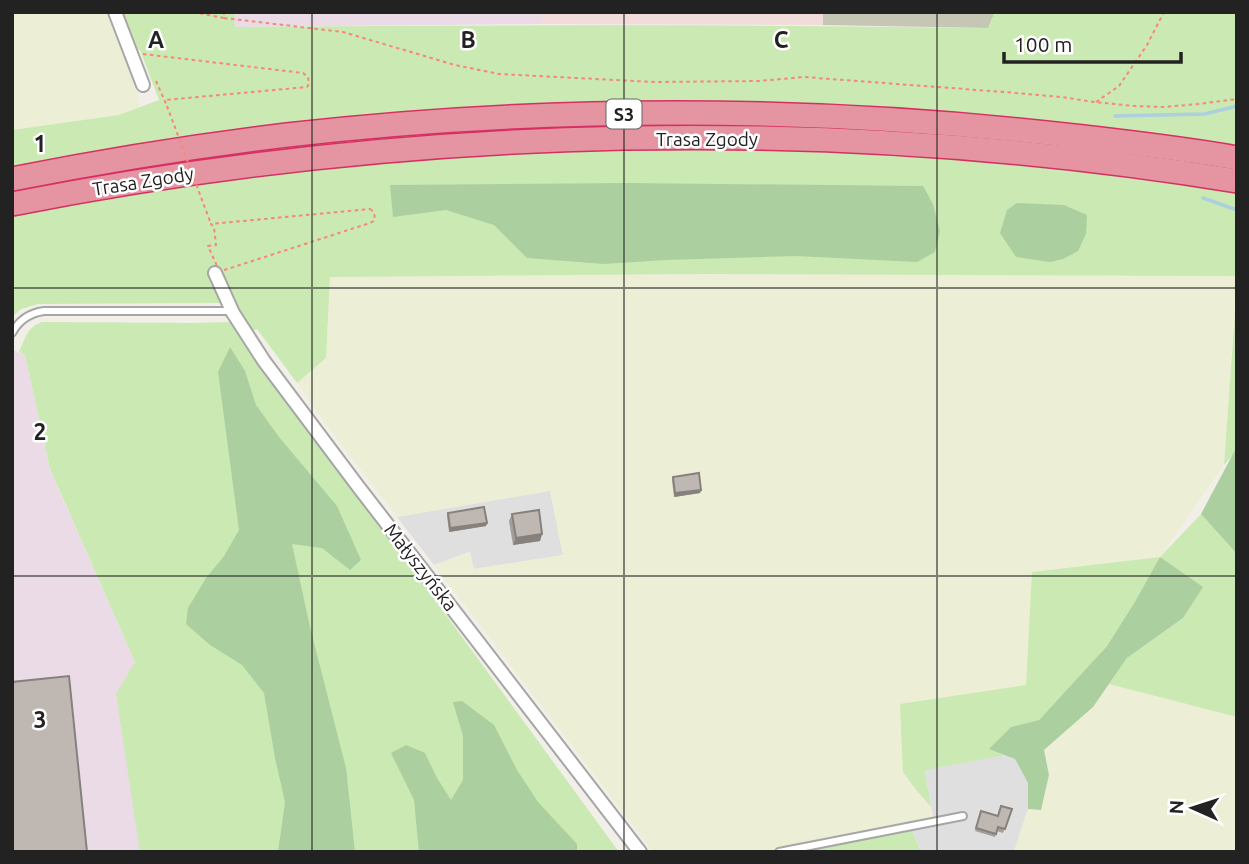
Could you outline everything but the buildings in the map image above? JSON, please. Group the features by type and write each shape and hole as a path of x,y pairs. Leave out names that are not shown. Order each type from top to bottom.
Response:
{"highway":[{"name":"Trasa Zgody","path":"12,179 203,146 357,128 456,121 673,113 803,116 968,125 1111,140 1237,158"},
{"name":"Trasa Zgody","path":"12,204 207,170 288,160 444,146 578,139 801,139 902,144 1030,154 1237,181"}],"street":[{"path":"115,12 146,83"},
{"name":"Małyszyńska","path":"219,272 233,313 264,361 640,852"}],"lane":[{"path":"12,333 17,324 27,316 44,311 233,313"},
{"path":"779,852 962,816"}],"path":[{"path":"193,12 343,32 455,65 499,74 667,83 804,78 1015,93 1134,106 1164,107 1237,99"},
{"path":"224,12 224,18"},
{"path":"1095,102 1119,86 1147,45 1164,12"},
{"path":"141,54 303,73 308,77 309,84 307,87 165,100"},
{"path":"146,83 155,80 165,100 211,223 214,227 216,245 208,246 219,272 370,223 375,216 370,209 211,223"}],"shaded area":[{"path":"12,12 111,12 138,84 139,107 119,115 12,130"},
{"path":"234,12 541,12 541,24 234,27"},
{"path":"541,12 823,12 823,25 541,24"},
{"path":"823,12 995,12 988,28 823,25"},
{"path":"708,274 1237,276 1224,465 1160,557 1032,572 1027,685 900,705 917,791 931,807 933,818 910,824 912,830 798,852 653,852 434,565 470,552 474,569 563,555 550,491 397,517 297,383 326,358 330,277"},
{"path":"12,350 25,355 50,470 219,852 12,852"},
{"path":"550,490 563,555 474,569 469,552 434,565 397,517"},
{"path":"1109,684 1237,717 1237,852 1014,852 1028,809 1041,810 1049,775 1044,750 1093,707"},
{"path":"1006,755 1015,759 1028,783 1028,809 1014,852 921,852 910,824 933,818 925,769"}],"green space":[{"path":"121,12 234,12 235,27 612,25 988,28 995,12 1237,12 1237,276 708,274 330,277 326,358 297,383 257,329 251,331 236,307 218,303 38,304 21,309 12,317 12,130 119,115 159,100 140,50 135,49"},
{"path":"628,183 923,186 933,204 940,231 935,252 917,262 796,256 604,264 527,258 494,225 446,210 393,217 390,185"},
{"path":"1017,203 1064,205 1087,215 1086,234 1078,251 1050,262 1016,257 1000,233 1007,210"},
{"path":"1237,284 1237,450 1224,465"},
{"path":"42,322 232,322 619,852 140,852 116,694 135,662 50,469 25,355 19,352 30,330"},
{"path":"230,347 245,371 256,405 337,506 361,560 350,570 322,548 292,544 346,768 355,852 278,852 285,802 264,693 242,665 210,645 186,624 188,608 239,530 218,372"},
{"path":"1237,450 1237,554 1201,514"},
{"path":"1201,514 1237,554 1237,717 1109,684 1127,658 1183,618 1161,557 1107,646 1039,720 1011,727 990,749 1006,755 925,770 931,807 903,772 900,704 1026,685 1032,572 1160,557"},
{"path":"1160,557 1203,587 1183,618 1127,658 1093,707 1044,750 1049,775 1041,810 1028,809 1028,783 1015,759 989,749 1011,727 1039,720 1107,646"},
{"path":"462,701 494,725 517,770 538,802 577,844 577,852 419,852 414,800 391,753 406,745 425,753 451,800 463,780 463,736 453,702"},
{"path":"912,830 921,852 798,852 805,851"}],"waterway":[{"path":"1115,116 1205,114 1237,106"},
{"path":"1203,198 1237,210"}]}
